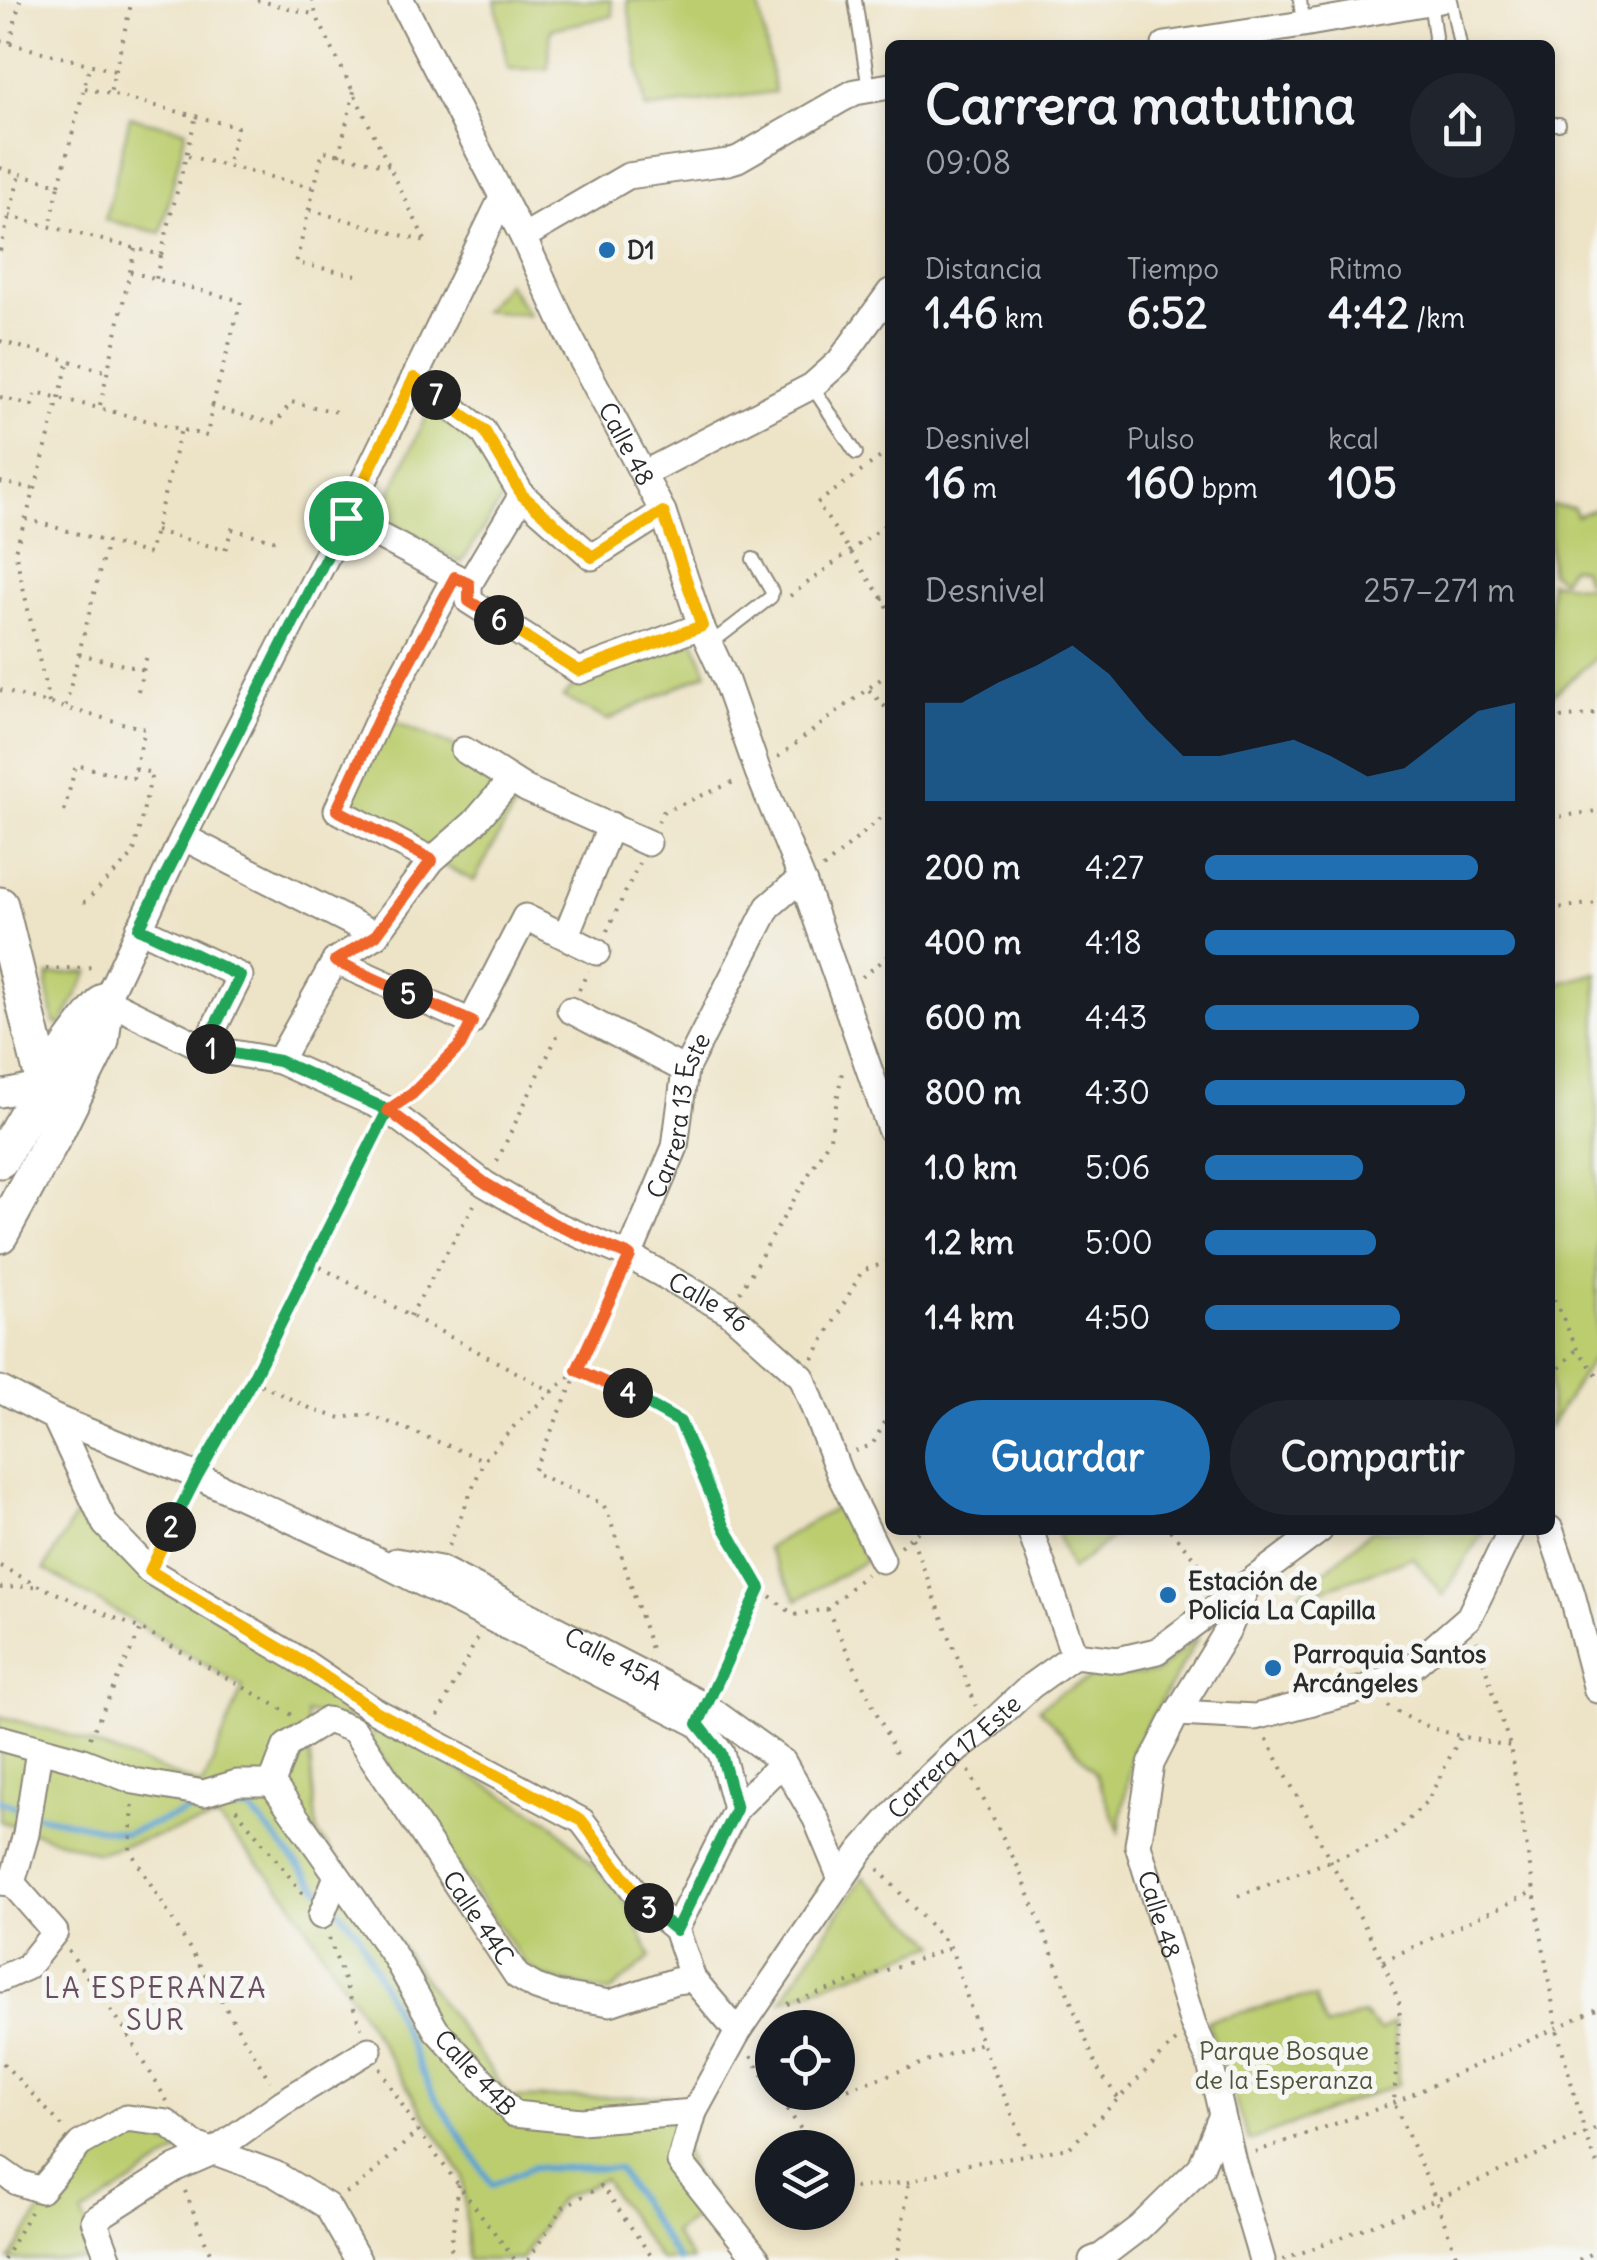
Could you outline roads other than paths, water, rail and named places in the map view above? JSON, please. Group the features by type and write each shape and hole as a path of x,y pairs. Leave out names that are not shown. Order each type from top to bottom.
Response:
{"main road":[{"path":"0,905 20,973 56,1132"},
{"path":"0,1160 103,983"},
{"path":"0,1235 102,1041 103,983"}],"street":[{"name":"Calle 48","path":"401,0 523,237 567,332 663,512 706,635 804,884 885,1115"},
{"path":"1185,40 1301,12 1440,0"},
{"path":"523,237 628,176 738,159 842,99 880,88"},
{"path":"103,983 139,928 502,198"},
{"path":"643,474 812,386 840,362 885,299"},
{"path":"414,378 484,430 522,495 592,557 663,512"},
{"path":"432,860 337,810 380,716 462,581 522,495"},
{"path":"346,518 462,581 469,601 579,671 706,635"},
{"path":"464,750 510,780 648,843"},
{"path":"279,1061 335,961 376,935 432,860 474,823 510,780"},
{"path":"566,936 611,825"},
{"path":"183,838 376,935"},
{"name":"Carrera 13 Este","path":"630,1256 675,1148 684,1070 768,907 791,887 804,884"},
{"path":"335,961 472,1022 526,917 597,952"},
{"path":"139,928 240,976 204,1048"},
{"name":"Calle 46","path":"103,983 204,1048 279,1061 388,1110 486,1184 552,1223 630,1256 728,1312 802,1378 834,1459 882,1560"},
{"path":"570,1010 684,1070"},
{"path":"0,1094 43,1085"},
{"name":"Calle 45A","path":"0,1388 56,1418 197,1476 370,1556 435,1579 702,1716 783,1762 816,1819 841,1878"},
{"path":"56,1418 106,1524 150,1571 306,1664 374,1710 582,1821 642,1901 676,1930 693,1979 744,2025"},
{"path":"1032,1535 1074,1656 1118,1660 1157,1651 1313,1535"},
{"path":"1177,1713 1255,1717 1363,1690 1408,1670 1470,1617 1509,1535"},
{"path":"1552,1535 1596,1679"},
{"name":"Calle 45A","path":"435,1579 488,1618 702,1716"},
{"name":"Calle 48","path":"1238,1591 1229,1628 1151,1764 1138,1845 1193,2024 1210,2058 1232,2162 1262,2260"},
{"name":"Carrera 17 Este","path":"694,2112 744,2025 862,1851 913,1792 958,1749 1031,1686 1074,1656"},
{"path":"0,1738 80,1760 134,1781 204,1793 237,1784 272,1784 286,1746 320,1724 354,1730 374,1710"},
{"path":"702,1716 721,1753 736,1809"},
{"name":"Calle 44C","path":"354,1730 517,1976 556,1994 610,2003 675,1981 693,1979"},
{"path":"0,1979 27,1967 55,1932 6,1882 26,1834 39,1750"},
{"path":"676,1930 736,1809 783,1762"},
{"name":"Calle 44B","path":"272,1784 395,1957 436,2030 514,2114 581,2122 694,2112"},
{"path":"321,1916 337,1876"},
{"path":"109,2260 94,2220 203,2148 370,2050"},
{"path":"694,2112 680,2162 758,2260"},
{"path":"0,2170 17,2182 41,2190 80,2144 126,2118 167,2123 203,2148 275,2174 327,2206 358,2260"},
{"path":"1092,2260 1140,2227 1202,2167 1221,2118"}],"lane":[{"path":"854,0 880,88"},
{"path":"1451,0 1459,40"},
{"path":"1431,1 1435,40"},
{"path":"812,386 856,452"},
{"path":"706,635 771,597 772,592 753,559"}],"waterway":[{"path":"0,1800 25,1812"},
{"path":"37,1815 125,1834 189,1811 250,1809 321,1891"},
{"path":"333,1904 358,1932 430,2089 492,2185 533,2167 618,2169 678,2260"}],"place":[{"name":"D1","path":"607,250"},
{"name":"Estación de Policía La Capilla","path":"1168,1595"},
{"name":"Parroquia Santos Arcángeles","path":"1273,1668"}],"district":[{"name":"LA ESPERANZA SUR","path":"156,2004"}],"park label":[{"name":"Parque Bosque de la Esperanza","path":"1284,2066"}]}
